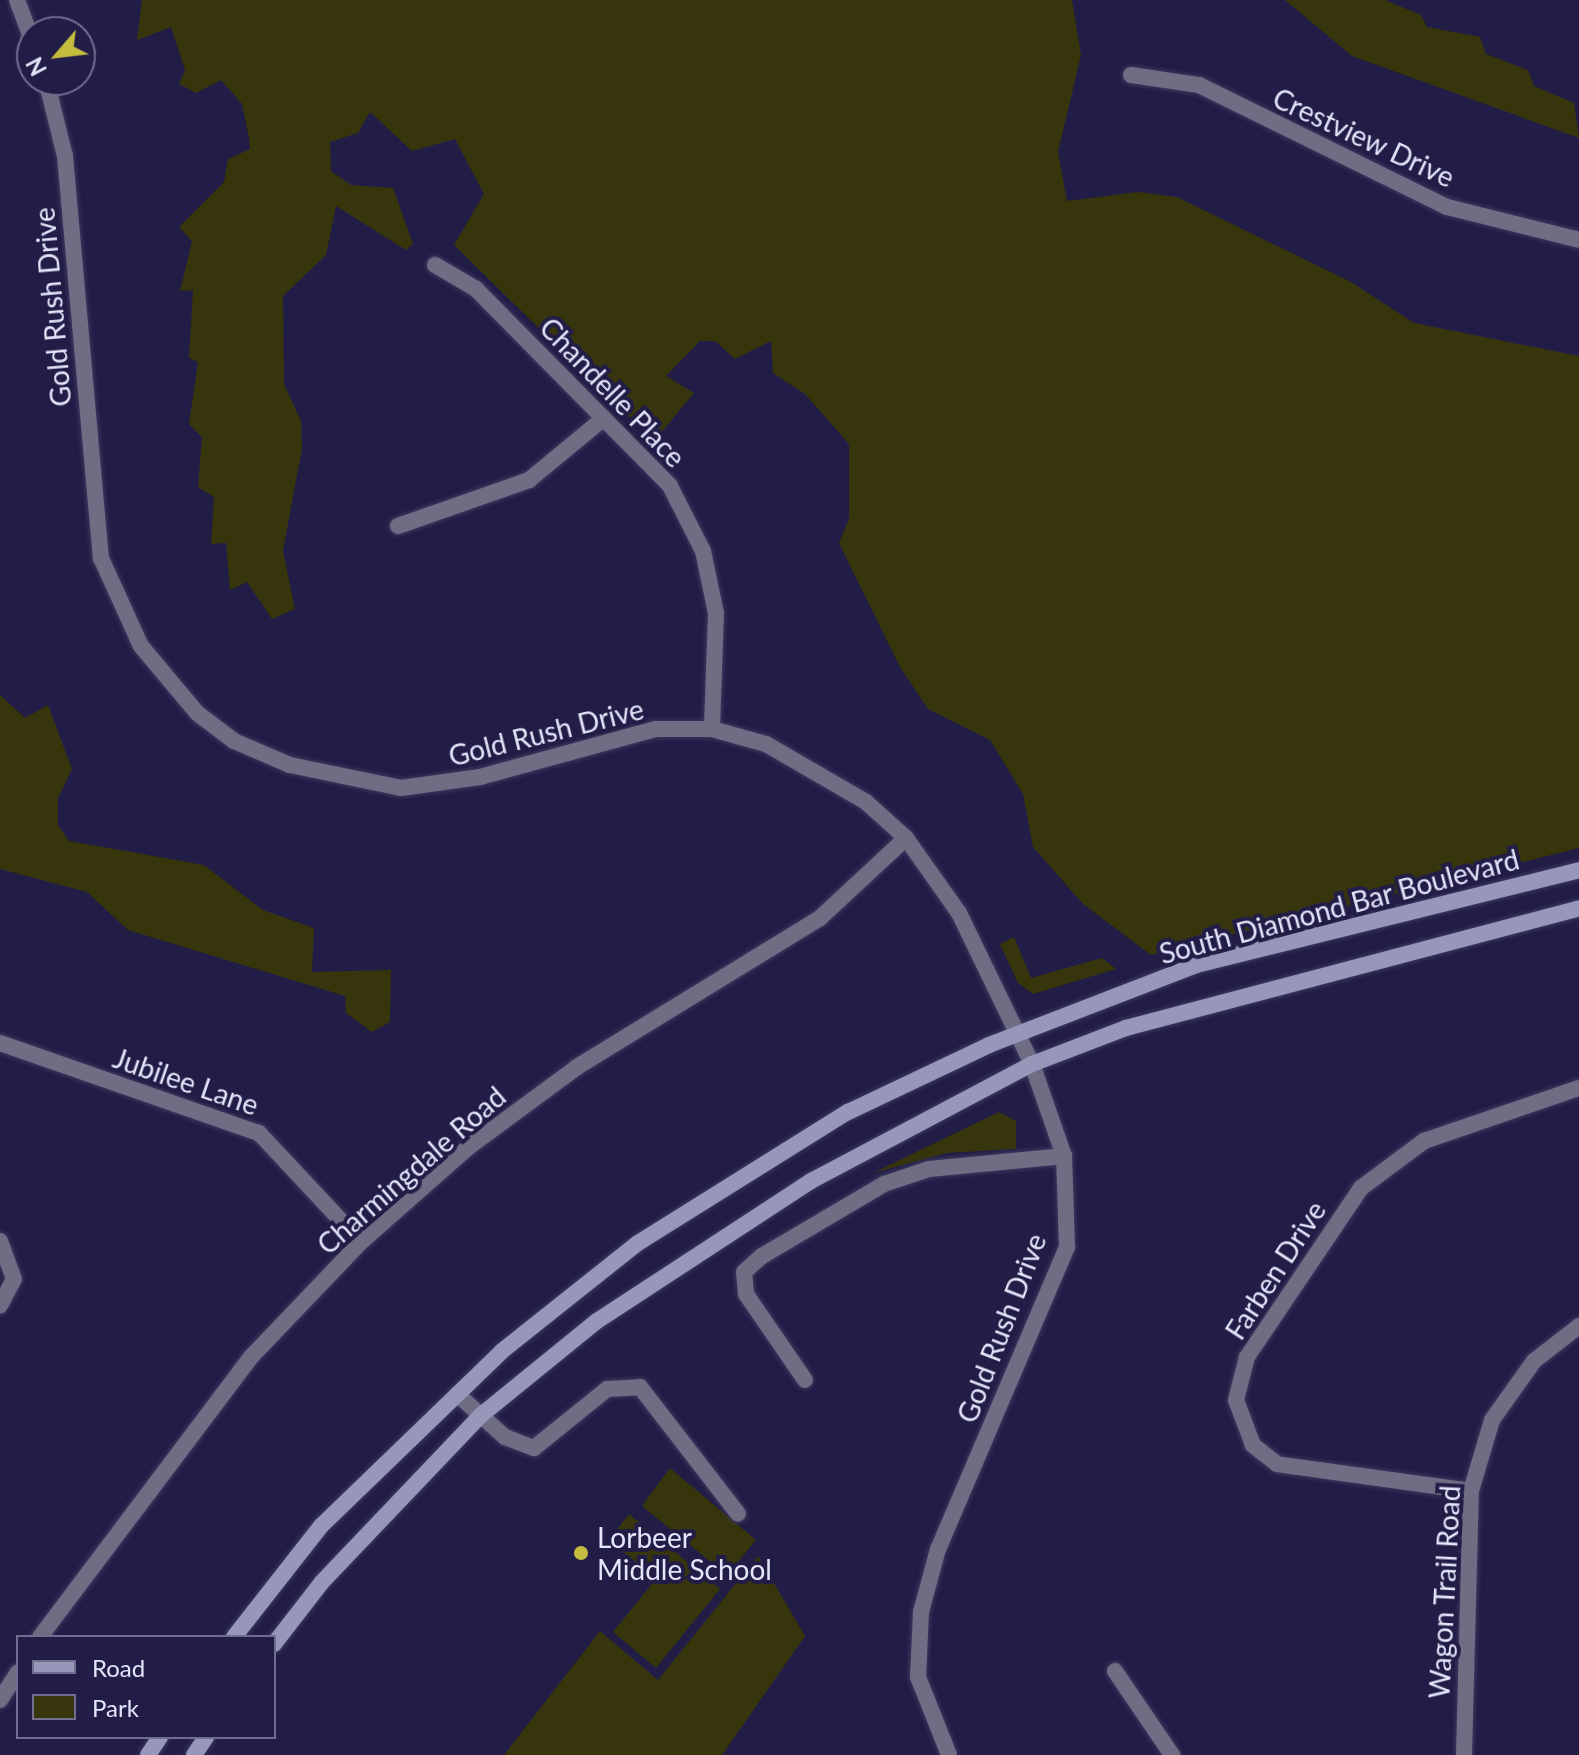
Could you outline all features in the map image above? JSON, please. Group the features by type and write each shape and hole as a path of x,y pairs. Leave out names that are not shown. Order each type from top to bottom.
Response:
{"main road":[{"name":"South Diamond Bar Boulevard","path":"236,1635 321,1526 457,1394 599,1271 730,1180 848,1112 1018,1033 1196,965 1579,870"},
{"name":"South Diamond Bar Boulevard","path":"276,1641 322,1582 480,1416 671,1269 811,1181 1032,1064 1201,1003 1579,908"}],"street":[{"name":"Crestview Drive","path":"1131,75 1199,85 1447,207 1579,240"},
{"name":"Gold Rush Drive","path":"50,96 65,156 101,558 141,646 197,713 234,741 290,765 401,788 480,777 641,731 712,729 817,769 906,838 959,913 1032,1064 1064,1156 1067,1247 938,1549 921,1612 918,1677 949,1755"},
{"name":"Chandelle Place","path":"435,265 476,289 670,486 703,551 716,613 712,729"},
{"path":"398,526 529,480 604,418"},
{"name":"Charmingdale Road","path":"42,1635 252,1356 361,1242 470,1146 577,1067 820,918 906,838"},
{"name":"Jubilee Lane","path":"0,1043 259,1133 361,1242"},
{"name":"Farben Drive","path":"1471,1491 1277,1464 1253,1445 1236,1400 1243,1371 1361,1188 1424,1141 1579,1088"},
{"path":"805,1380 746,1294 744,1272 762,1256 899,1179 1064,1156"},
{"path":"0,1241 14,1279 0,1305"},
{"name":"Wagon Trail Road","path":"1464,1755 1471,1491 1492,1420 1534,1361 1579,1326"},
{"path":"457,1394 480,1416 534,1448 607,1389 640,1387 738,1514"},
{"path":"1115,1671 1172,1755"},
{"path":"0,1700 16,1675"}],"green space":[{"path":"142,0 1072,0 1081,55 1058,152 1067,201 1138,192 1177,197 1351,282 1414,323 1579,356 1579,848 1151,955 1083,904 1033,847 1023,794 990,740 928,709 900,667 839,543 849,519 849,444 805,394 773,373 771,341 735,359 715,341 700,341 666,376 694,393 654,441 454,245 484,194 455,139 412,151 370,112 358,133 330,142 331,171 351,185 393,188 413,244 406,250 336,206 326,255 283,296 284,384 301,421 302,448 283,551 295,609 272,619 247,582 230,590 226,543 211,544 214,497 198,487 202,437 189,424 198,362 189,358 193,290 180,291 192,241 179,227 224,182 228,159 250,149 242,104 221,80 196,93 179,84 185,70 171,27 137,40"},
{"path":"1285,0 1385,0 1421,15 1427,27 1480,37 1486,54 1528,70 1534,86 1574,103 1579,138 1352,56"},
{"path":"0,695 25,718 48,705 72,769 58,798 58,825 69,841 204,865 263,910 314,928 312,972 391,970 390,1022 372,1032 346,1013 345,996 128,930 87,892 0,869"},
{"path":"1014,937 1031,978 1102,958 1116,969 1033,994 1018,983 1000,944"},
{"path":"999,1112 1016,1121 1016,1149 947,1153 873,1173"},
{"path":"670,1468 756,1540 727,1575 642,1506"},
{"path":"629,1514 720,1589 656,1668 613,1632 656,1579 609,1540"},
{"path":"758,1556 805,1636 722,1755 504,1755 600,1631 658,1680"}],"place":[{"name":"Lorbeer Middle School","path":"581,1553"}]}
